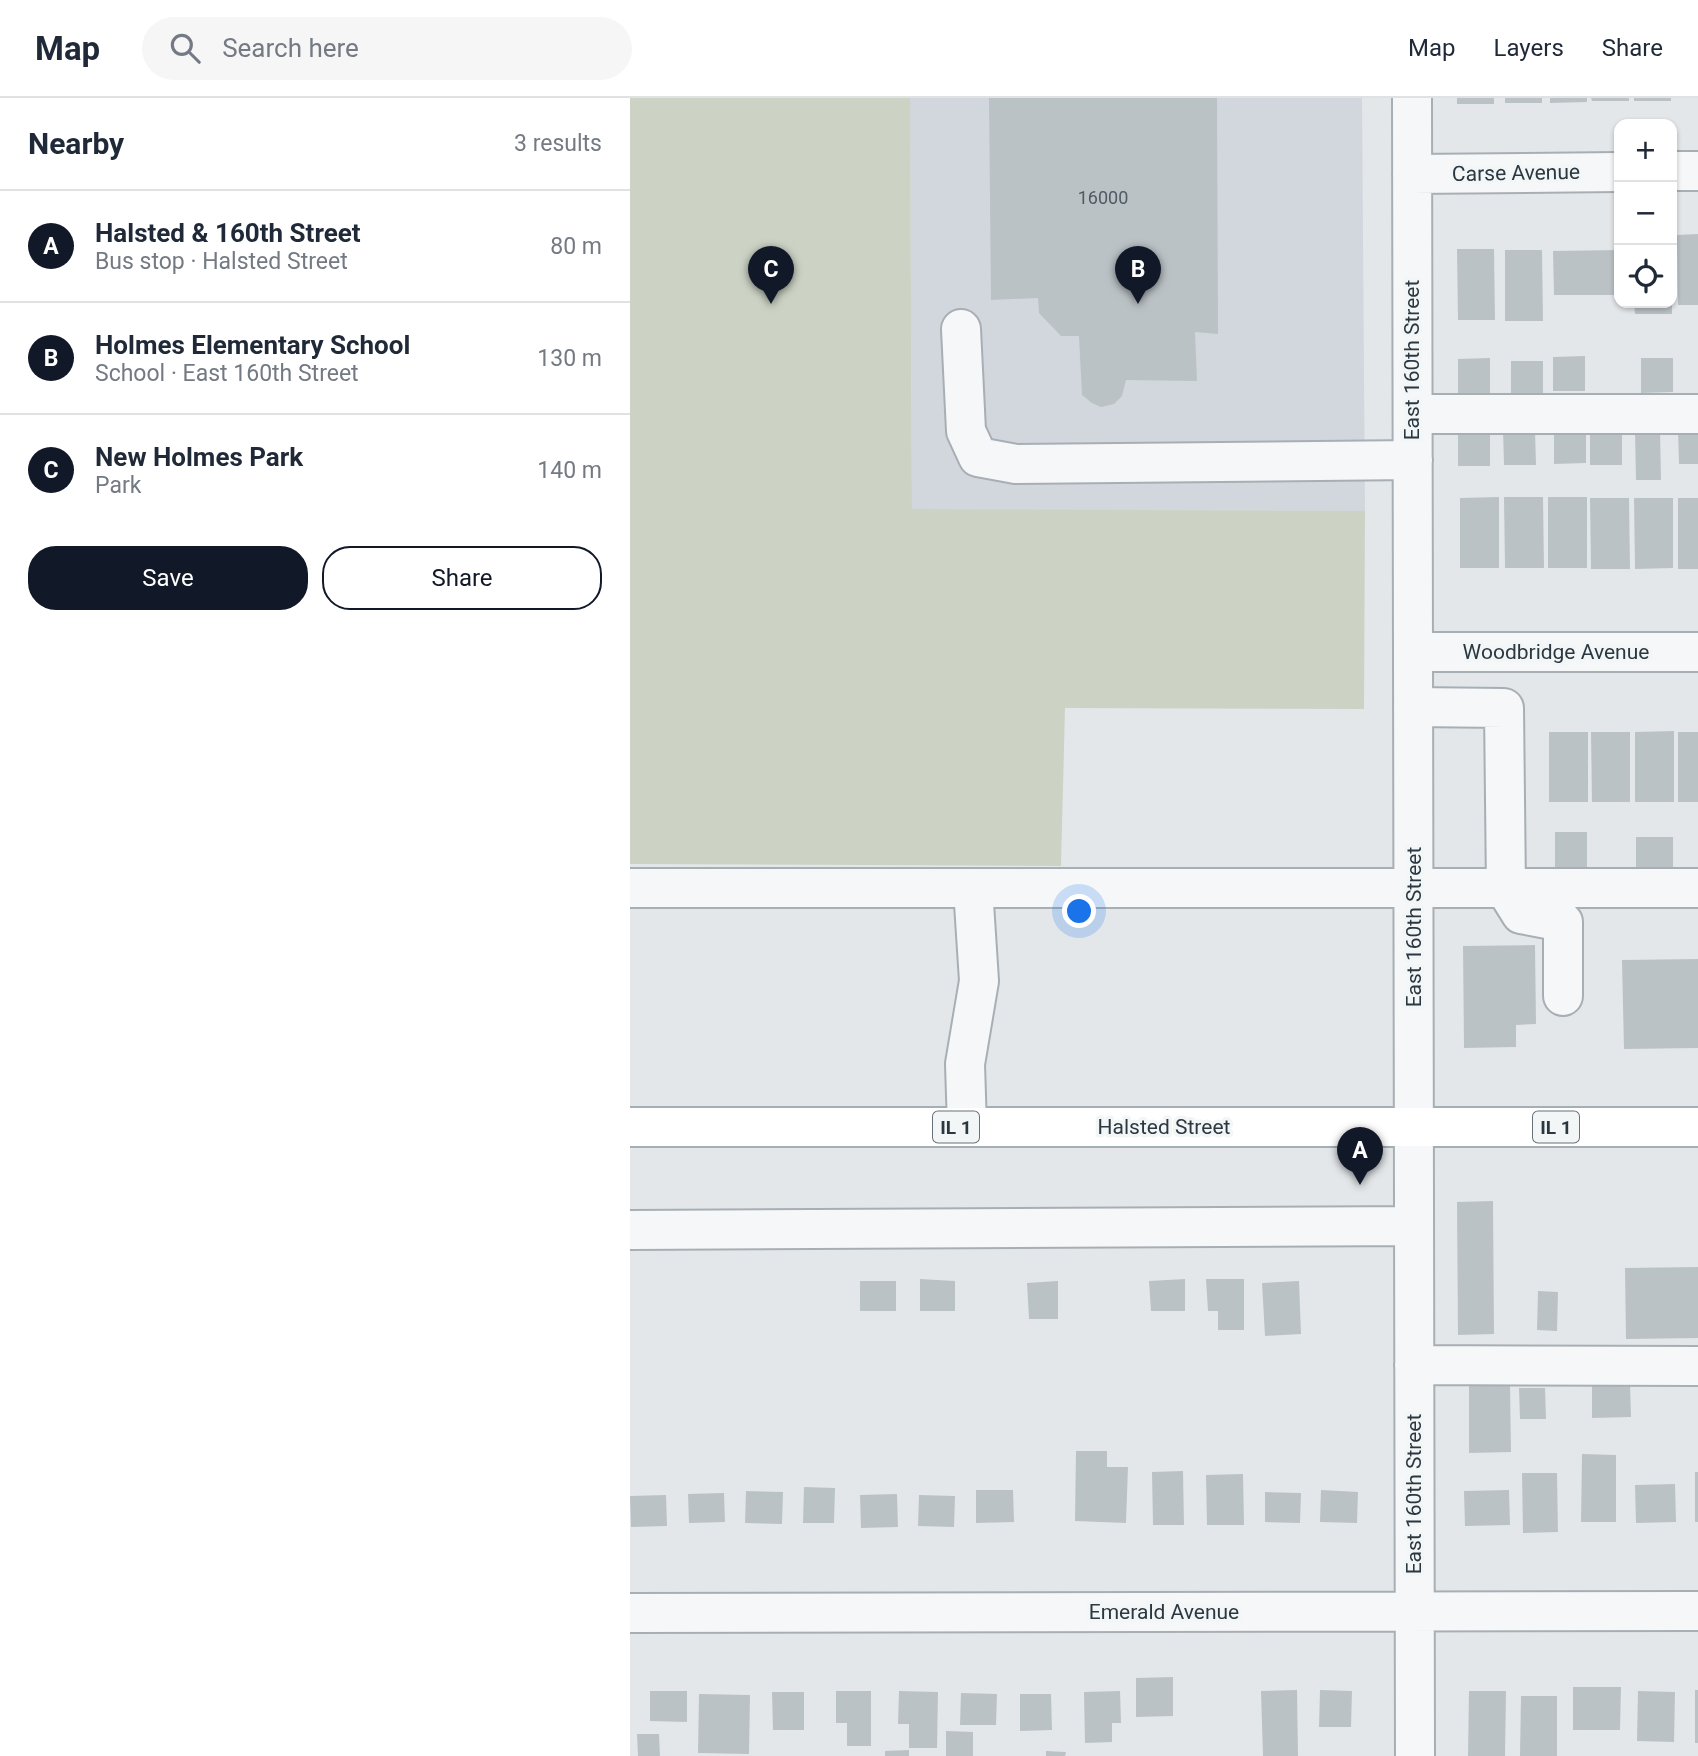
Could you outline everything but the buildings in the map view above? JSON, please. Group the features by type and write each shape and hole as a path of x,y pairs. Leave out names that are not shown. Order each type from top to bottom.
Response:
{"main road":[{"name":"Halsted Street","path":"630,1127 1698,1127"}],"street":[{"name":"East 160th Street","path":"1412,98 1415,1756"},
{"path":"1677,171 1698,171"},
{"name":"Carse Avenue","path":"1412,174 1614,172"},
{"path":"961,329 966,431 978,457 1016,464 1413,460"},
{"path":"1413,414 1698,414"},
{"name":"Woodbridge Avenue","path":"1413,652 1698,652"},
{"path":"1413,708 1504,708 1507,890 1521,914 1563,922 1563,996"},
{"path":"630,888 1698,888"},
{"path":"967,1127 965,1065 979,981 973,888"},
{"path":"630,1230 1414,1226"},
{"path":"1414,1365 1698,1366"},
{"name":"Emerald Avenue","path":"630,1613 1698,1611"}],"shaded area":[{"path":"630,98 910,98 912,509 1365,511 1364,709 1065,708 1061,866 630,864"},
{"path":"910,98 1362,98 1365,511 912,510"}],"place":[{"name":"New Holmes Park","path":"771,304"},
{"name":"Holmes Elementary School","path":"1138,304"},
{"name":"Halsted & 160th Street","path":"1360,1185"}]}
